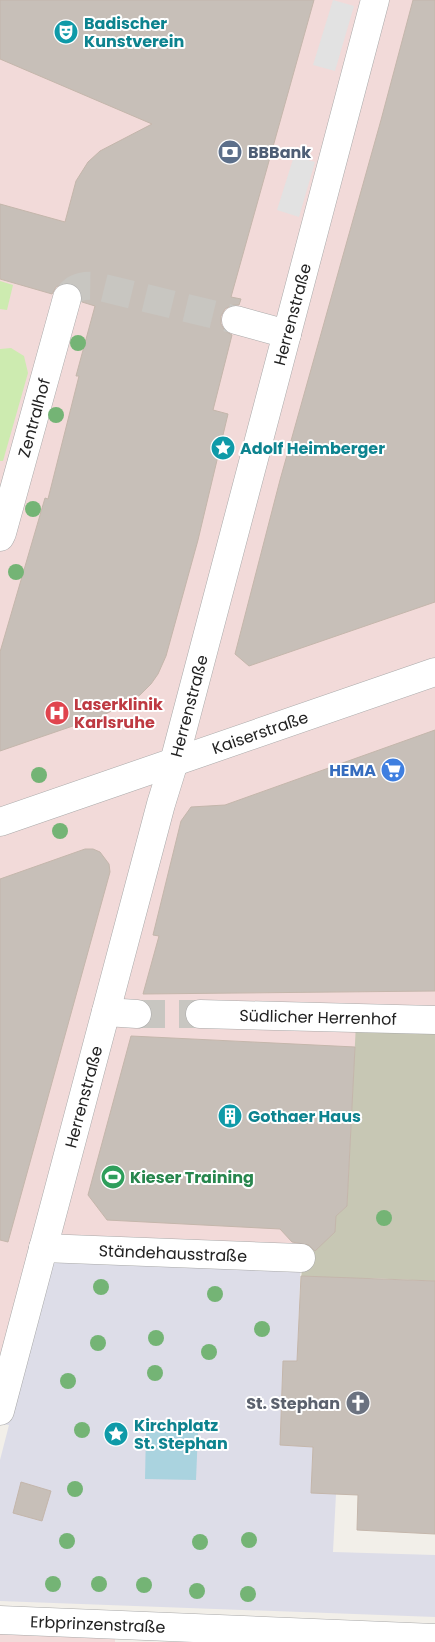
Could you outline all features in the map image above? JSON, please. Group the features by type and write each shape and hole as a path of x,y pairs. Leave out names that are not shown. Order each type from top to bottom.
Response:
{"street":[{"name":"Herrenstraße","path":"0,1411 375,0"},
{"name":"Zentralhof","path":"0,537 67,298"},
{"path":"236,320 287,334"},
{"name":"Kaiserstraße","path":"0,822 435,672"},
{"path":"106,1012 137,1014"},
{"name":"Südlicher Herrenhof","path":"200,1014 435,1020"},
{"name":"Ständehausstraße","path":"43,1248 301,1258"},
{"name":"Erbprinzenstraße","path":"0,1620 435,1638"}],"shaded area":[{"path":"0,0 435,0 435,1264 301,1258 0,1411"},
{"path":"333,0 354,6 335,71 313,65"},
{"path":"294,156 315,162 299,217 277,210"},
{"path":"356,1023 435,1027 435,1281 367,1278 367,1284 301,1281 304,1241 347,1206"},
{"name":"Kirchplatz St. Stephan","path":"52,1256 301,1258 297,1361 283,1361 280,1445 313,1447 311,1492 336,1494 333,1552 435,1555 435,1617 0,1601 0,1460 9,1425 0,1424"},
{"path":"0,1620 115,1626 115,1642 0,1642"}],"green space":[{"path":"0,281 13,285 7,310 0,309"},
{"path":"11,348 24,356 28,373 3,461 0,461 0,349"}],"water":[{"path":"146,1431 198,1432 196,1480 145,1479"}],"building":[{"path":"0,0 314,0 231,297 241,299 239,305 232,305 225,309 221,316 221,324 225,331 232,335 213,410 228,414 198,540 166,656 151,684 140,695 121,706 102,716 0,751 0,652 45,498 48,499 79,376 76,376 95,306 82,302 82,295 78,287 71,283 64,283 56,287 52,294 0,279 0,204 65,222 76,181 88,162 100,151 152,124 0,59"},
{"path":"413,0 435,0 435,602 249,666 235,654 280,480"},
{"path":"435,730 435,991 143,994 159,936 153,935 181,821 191,807 225,805"},
{"path":"85,849 93,849 100,852 109,864 110,872 8,1242 0,1240 0,879"},
{"name":"Gothaer Haus","path":"131,1036 355,1047 347,1206 336,1216 335,1232 315,1251 309,1245 292,1242 280,1229 107,1220 88,1195"},
{"name":"St. Stephan","path":"301,1276 435,1281 435,1534 357,1530 358,1495 311,1493 313,1447 280,1445 283,1361 297,1361"},
{"path":"21,1482 51,1491 42,1521 13,1513"}],"tunnel":[{"path":"67,298 79,287 96,286 236,320"},
{"path":"137,1014 200,1014"}],"place":[{"name":"Badischer Kunstverein","path":"66,32"},
{"name":"BBBank","path":"230,152"},
{"name":"Adolf Heimberger","path":"223,448"},
{"name":"Laserklinik Karlsruhe","path":"57,713"},
{"name":"HEMA","path":"393,770"},
{"name":"Gothaer Haus","path":"230,1116"},
{"name":"Kieser Training","path":"113,1177"},
{"name":"St. Stephan","path":"358,1403"},
{"name":"Kirchplatz St. Stephan","path":"116,1434"}]}
